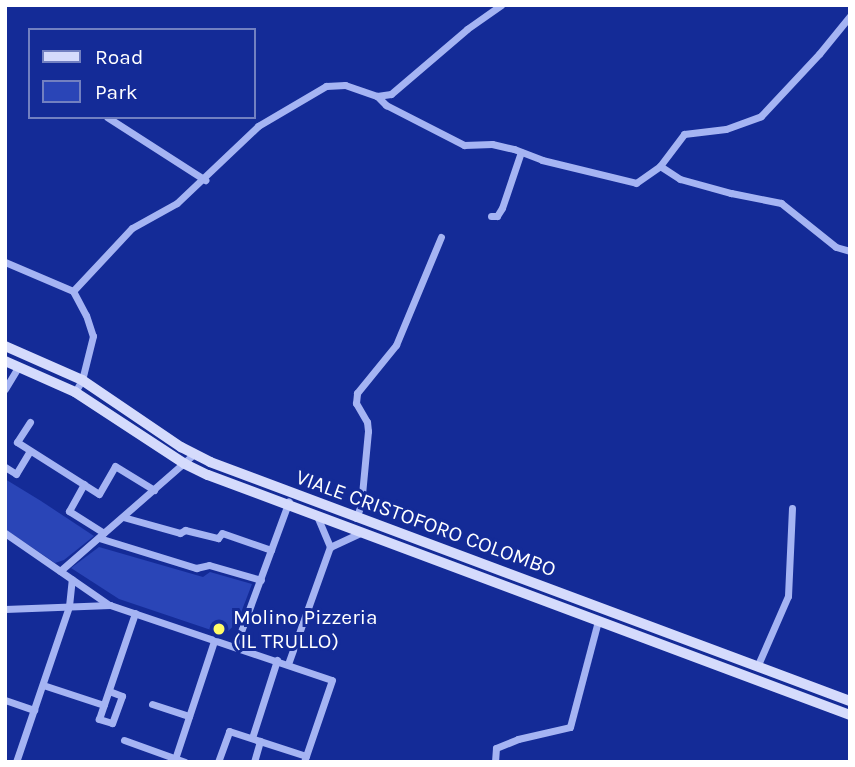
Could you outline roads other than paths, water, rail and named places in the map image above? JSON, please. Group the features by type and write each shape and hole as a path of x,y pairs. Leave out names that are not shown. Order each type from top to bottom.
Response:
{"main road":[{"name":"VIALE CRISTOFORO COLOMBO","path":"5,346 82,380 194,454 291,493 850,701"},
{"name":"VIALE CRISTOFORO COLOMBO","path":"5,361 75,392 185,464 287,505 850,715"}],"street":[{"path":"377,96 391,94 467,29 501,5"},
{"path":"73,291 132,228 177,203 205,180 258,125 326,86 345,85 377,96 386,105 464,145 492,144 628,183 645,179 660,166 684,134 726,129 761,116 850,16"},
{"path":"110,119 205,180"},
{"path":"491,216 498,216 502,208 521,152"},
{"path":"660,166 680,179 731,194 781,203 836,247 850,251"},
{"path":"356,517 361,505 368,431 367,422 356,403 357,393 368,375 396,345 441,237"},
{"path":"5,262 73,291 86,315 93,336 82,380 75,392"},
{"path":"5,389 19,366"},
{"path":"30,422 17,442 99,494 115,466 154,491"},
{"path":"5,467 16,474 30,451"},
{"path":"60,571 194,454"},
{"path":"84,485 69,510 101,535 196,568 209,565 261,580"},
{"path":"236,645 291,493"},
{"path":"757,667 788,596 793,508"},
{"path":"288,664 330,547 317,515"},
{"path":"123,517 180,533 185,530 218,538 222,533 271,550"},
{"path":"330,547 362,532"},
{"path":"5,533 110,605 236,645 332,680 305,759 229,731 218,762"},
{"path":"16,762 69,606 72,579"},
{"path":"546,601 550,590"},
{"path":"5,608 110,605"},
{"path":"109,691 122,696 112,723 99,719 135,613"},
{"path":"495,762 496,748 518,738 570,727 598,621"},
{"path":"175,760 215,638"},
{"path":"252,738 277,660"},
{"path":"43,685 104,705"},
{"path":"5,700 34,710"},
{"path":"152,705 189,716"},
{"path":"124,740 185,762"},
{"path":"254,762 260,741"}],"place":[{"name":"Molino Pizzeria (IL TRULLO)","path":"219,629"}]}
